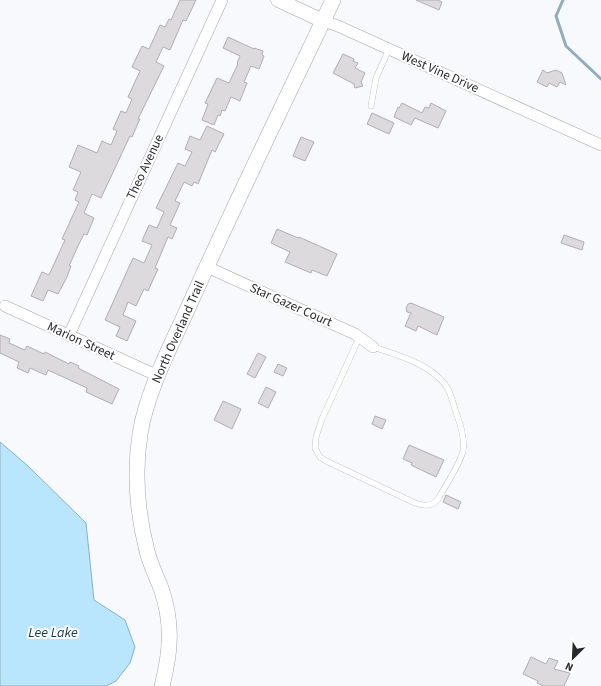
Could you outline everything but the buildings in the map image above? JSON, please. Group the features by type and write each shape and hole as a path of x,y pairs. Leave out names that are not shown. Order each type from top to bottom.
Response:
{"main road":[{"name":"North Overland Trail","path":"162,686 168,664 170,635 168,614 162,591 147,552 138,509 136,471 140,433 146,408 158,376 207,267 333,0"}],"street":[{"name":"Theo Avenue","path":"69,335 222,0"},
{"name":"West Vine Drive","path":"278,0 601,145"},
{"name":"Star Gazer Court","path":"207,267 355,334 373,347"},
{"name":"Marion Street","path":"5,306 158,376"}],"lane":[{"path":"371,106 376,78 389,49"},
{"path":"359,338 322,419 316,437 315,448 320,457 326,461 422,506 431,505 438,499 463,451 462,432 448,390 435,373 393,353 373,347"}],"water":[{"name":"Lee Lake","path":"0,442 28,466 86,523 94,600 125,620 135,647 130,663 116,681 106,686 0,686"}],"waterway":[{"path":"563,0 556,16 566,46 601,79"}]}
